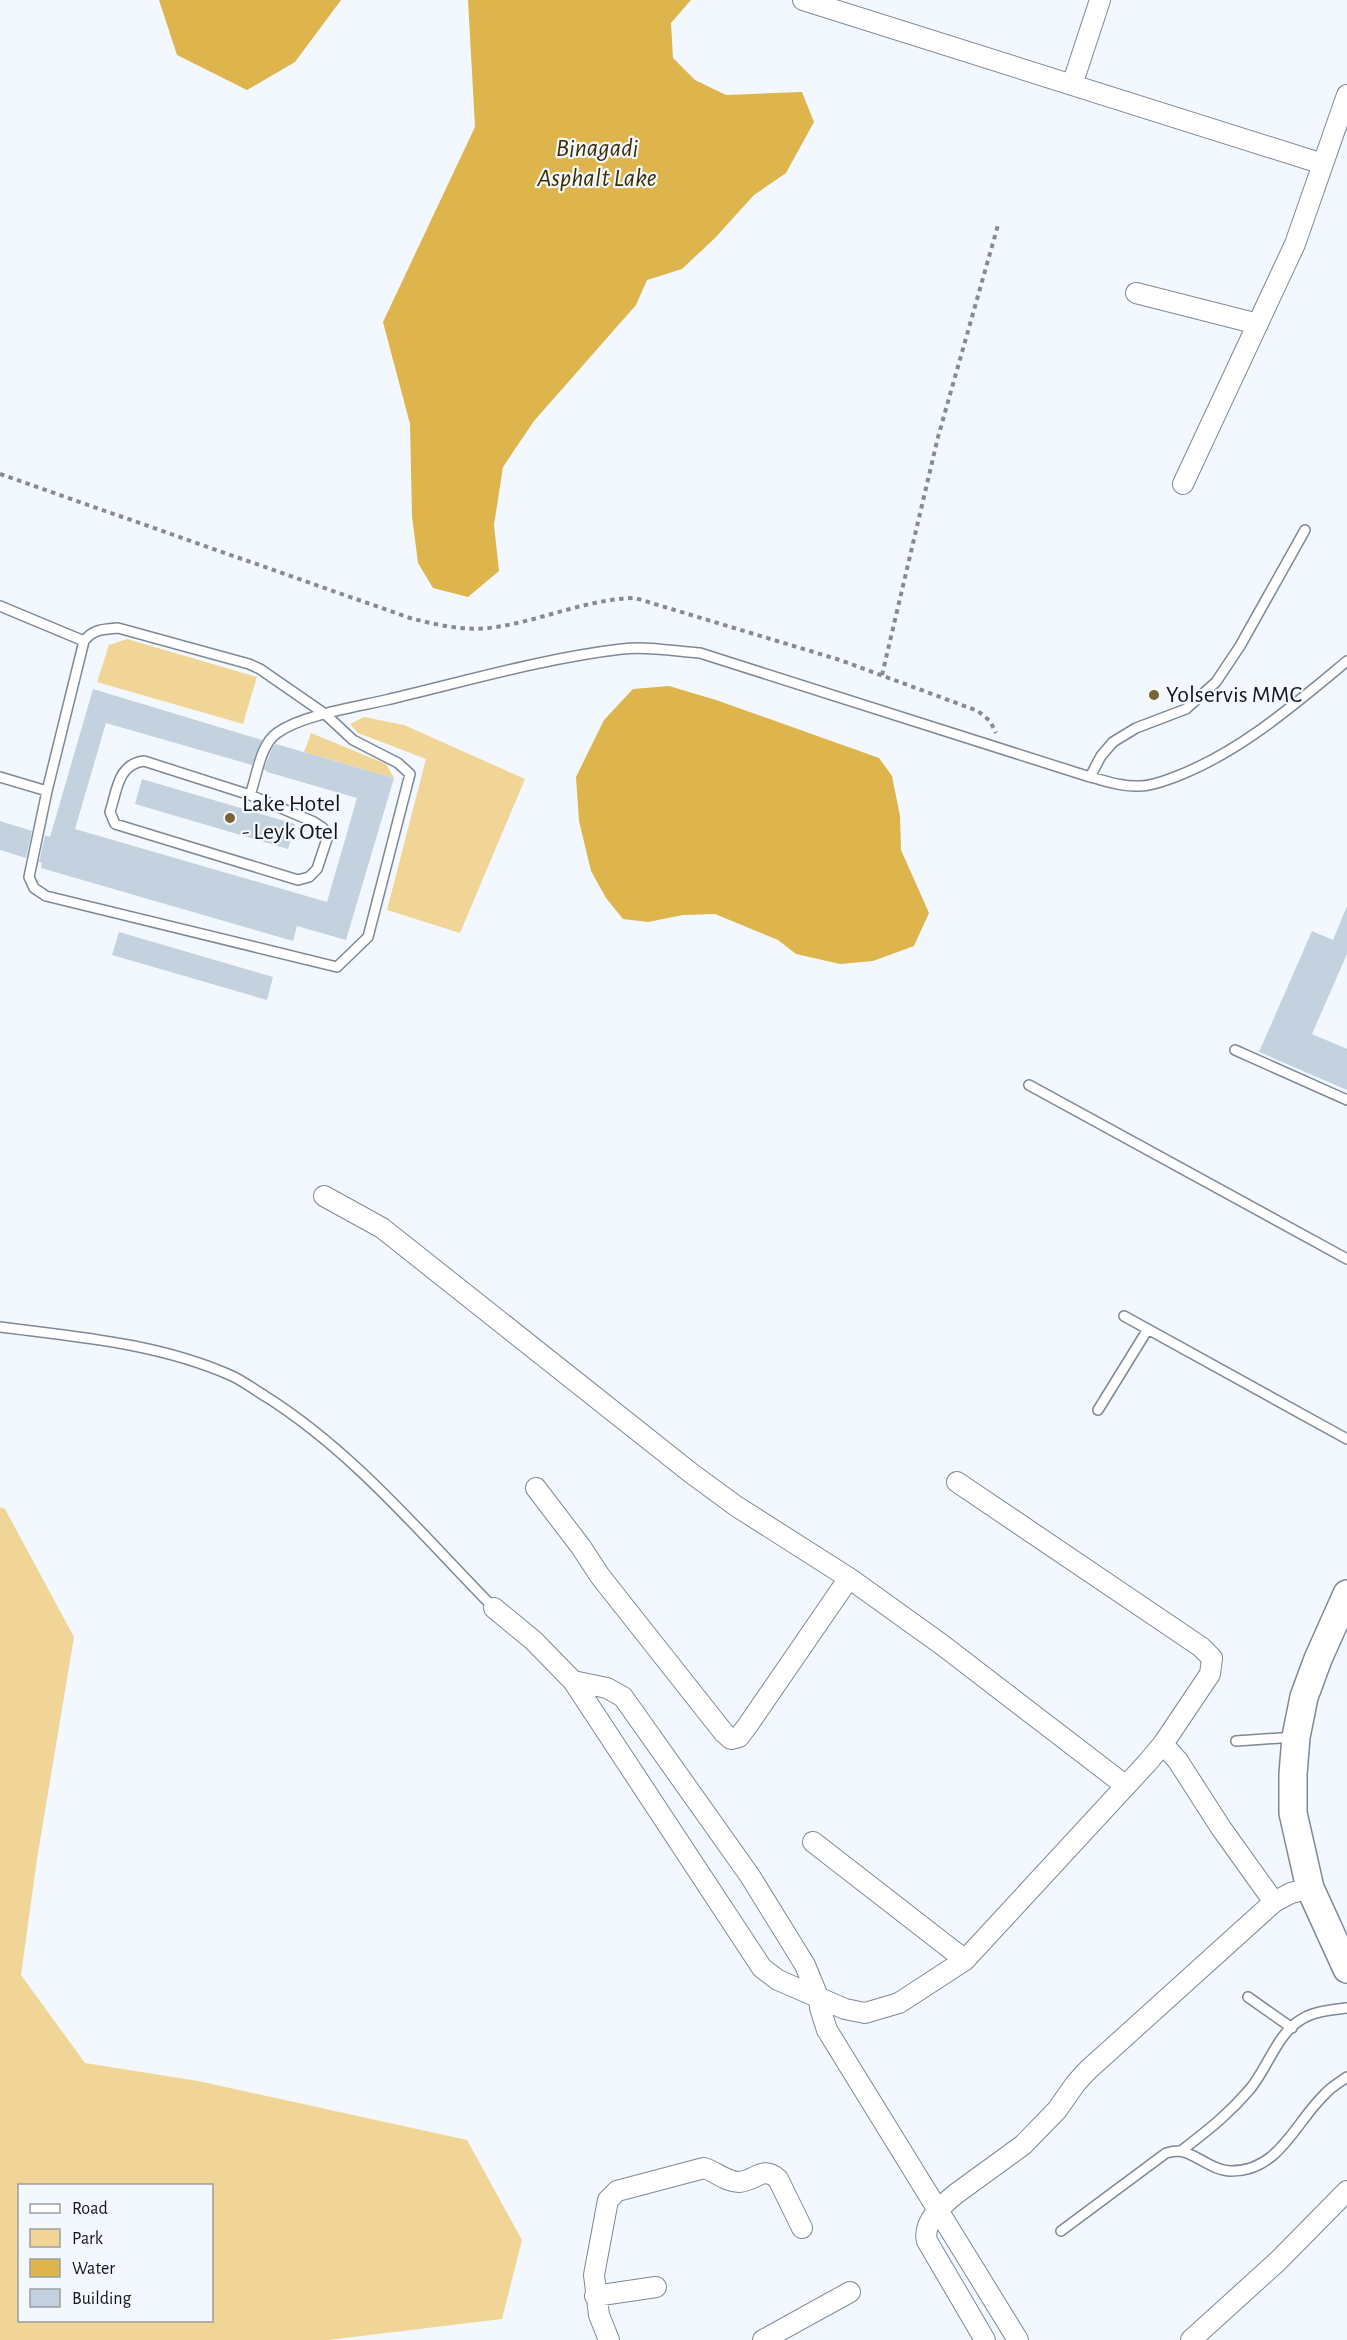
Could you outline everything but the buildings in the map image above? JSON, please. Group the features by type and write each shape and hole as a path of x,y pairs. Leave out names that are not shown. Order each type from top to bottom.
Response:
{"main road":[{"path":"1347,1594 1318,1659 1305,1697 1296,1737 1293,1814 1310,1888 1347,1969"}],"street":[{"path":"803,0 1323,164"},
{"path":"1072,84 1100,0"},
{"path":"1182,483 1295,244 1347,95"},
{"path":"1136,293 1257,324"},
{"path":"324,1196 382,1228 691,1473 736,1506 849,1578 941,1644 1126,1786"},
{"path":"494,1608 534,1641 573,1681 762,1968 778,1980 819,1999 844,2009 865,2013 899,2003 965,1959 1163,1744 1210,1674 1212,1658 1201,1647 957,1482"},
{"path":"536,1488 681,1681 731,1739 739,1737 748,1725 849,1578"},
{"path":"573,1681 607,1688 623,1697 750,1876 805,1965 819,1999 827,2030 1018,2340"},
{"path":"1163,1744 1178,1761 1221,1828 1274,1902"},
{"path":"813,1842 965,1959"},
{"path":"985,2340 927,2241 925,2234 928,2225 938,2211 957,2193 1023,2145 1057,2110 1088,2070 1274,1902 1291,1893 1310,1888"},
{"path":"609,2340 595,2296 594,2275 608,2200 617,2191 704,2168 738,2182 765,2173 771,2174 778,2179 802,2228"},
{"path":"1191,2340 1278,2261 1347,2191"},
{"path":"595,2296 656,2287"},
{"path":"763,2340 850,2292"}],"lane":[{"path":"1090,777 1101,756 1113,742 1136,728 1186,709 1216,682 1240,646 1305,530"},
{"path":"0,606 84,641"},
{"path":"118,628 249,663 272,675 325,714 353,740 398,763 410,774 368,937 337,967 46,896 34,888 29,877 47,791 84,641 90,633 101,629 118,628"},
{"path":"250,795 267,744 276,734 289,727 325,714 522,668 624,649 659,649 700,653 1090,777 1118,784 1140,786 1158,783 1208,763 1293,705 1347,661"},
{"path":"144,761 250,795 323,828 327,839 317,868 309,877 298,879 115,824 110,812 125,769 132,762 144,761"},
{"path":"0,777 47,791"},
{"path":"1234,1050 1347,1100"},
{"path":"1029,1085 1347,1259"},
{"path":"1124,1316 1347,1439"},
{"path":"0,1327 126,1343 179,1356 231,1376 286,1409 347,1457 494,1608"},
{"path":"1098,1410 1148,1329"},
{"path":"1236,1741 1296,1737"},
{"path":"1248,1997 1292,2028"},
{"path":"1061,2231 1166,2153 1181,2151 1229,2114 1253,2086 1276,2048 1302,2019 1325,2011 1347,2008"},
{"path":"1181,2151 1208,2165 1229,2171 1246,2170 1263,2163 1280,2150 1324,2094 1347,2077"}],"path":[{"path":"882,675 938,437 998,225"},
{"path":"0,474 410,618 444,627 495,628 614,599 635,598 840,660 978,711 990,721 1004,750"}],"green space":[{"path":"127,639 257,677 243,724 97,682 109,645"},
{"path":"364,717 404,725 525,779 460,933 387,910 426,759 358,733 350,724"},
{"path":"311,733 386,764 394,778 304,752"},
{"path":"0,1507 5,1509 74,1637 37,1859 21,1975 85,2063 198,2081 467,2140 522,2240 502,2319 328,2340 0,2340"}],"water":[{"path":"159,0 341,0 295,62 247,90 177,55"},
{"name":"Binagadi Asphalt Lake","path":"468,0 691,0 671,23 673,58 695,80 726,95 802,92 814,122 786,173 754,195 715,238 682,269 647,280 636,305 534,421 503,467 494,525 499,571 468,597 433,588 418,563 412,516 410,424 383,322 475,127"},
{"path":"669,686 716,700 879,758 892,776 900,816 901,850 929,913 914,946 873,961 840,964 796,954 778,940 715,914 683,915 648,922 623,919 606,898 591,871 579,821 576,777 604,720 633,689"}],"place":[{"name":"Yolservis MMC","path":"1154,695"},
{"name":"Lake Hotel - Leyk Otel","path":"230,818"}]}
